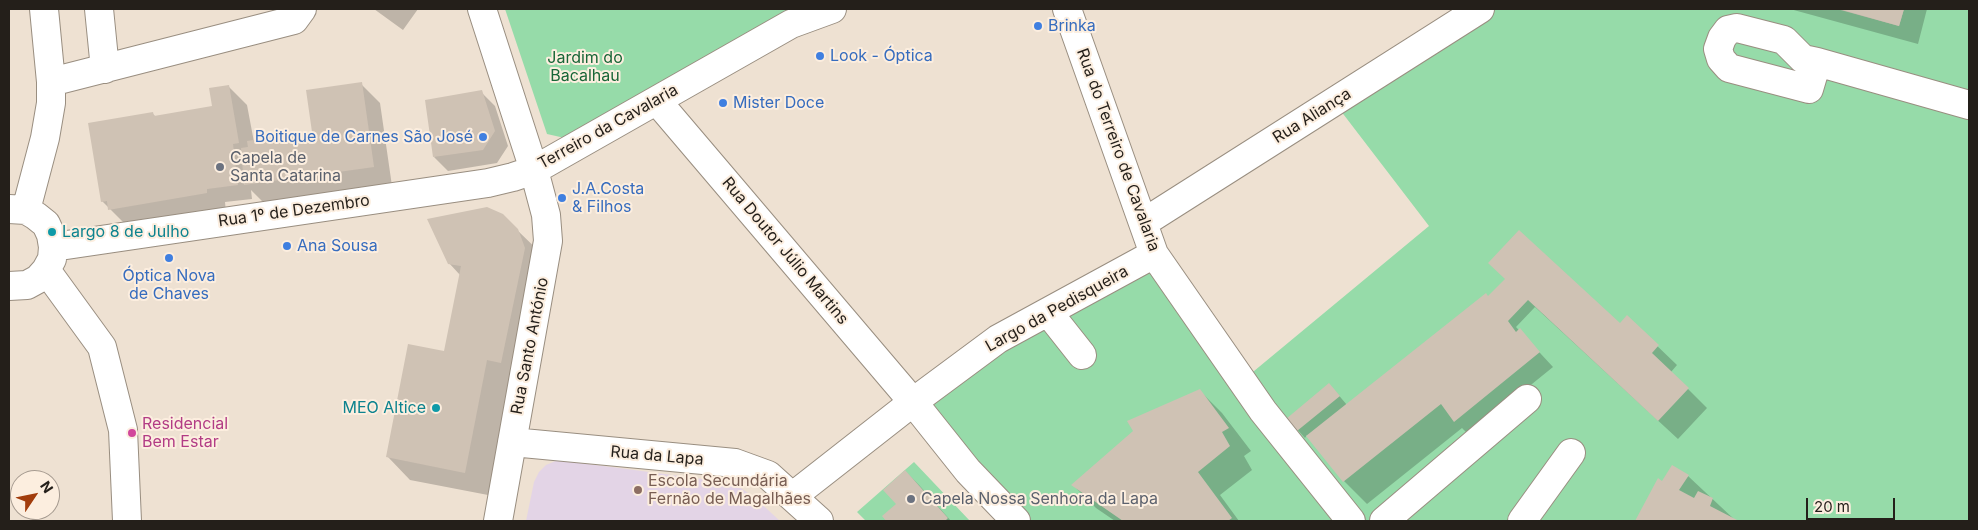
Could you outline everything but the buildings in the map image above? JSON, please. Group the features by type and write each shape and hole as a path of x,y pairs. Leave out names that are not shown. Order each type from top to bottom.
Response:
{"street":[{"path":"44,9 51,82 48,122 17,210 46,224 50,259 102,347 123,430 127,521"},
{"path":"99,9 105,69"},
{"path":"51,82 294,20 302,9"},
{"name":"Terreiro da Cavalaria","path":"482,9 534,170 792,24 832,9"},
{"name":"Rua do Terreiro de Cavalaria","path":"1066,9 1154,254 1263,411 1350,521"},
{"name":"Rua Aliança","path":"1143,224 1480,9"},
{"path":"1817,62 1969,106"},
{"name":"Rua Doutor Júlio Martins","path":"657,101 912,402 968,471 1016,521"},
{"name":"Rua 1º de Dezembro","path":"50,259 488,183 534,170"},
{"name":"Rua Santo António","path":"498,521 548,241 546,215 534,170"},
{"name":"Largo da Pedisqueira","path":"793,496 912,402 998,339 1154,254"},
{"path":"9,286 27,285 38,279 50,259"},
{"path":"1048,312 1082,355"},
{"path":"1384,521 1527,399"},
{"name":"Rua da Lapa","path":"512,442 735,463 768,475 819,521"},
{"path":"1522,521 1571,453"}],"shaded area":[{"name":"Escola Secundária Fernão de Magalhães","path":"558,460 733,483 754,497 780,521 526,521 534,482 539,472 546,465"}],"green space":[{"name":"Jardim do Bacalhau","path":"505,9 810,9 578,141 547,134"},
{"path":"1481,9 1837,9 1899,26 1904,9 1969,9 1969,521 1027,521 913,402 1142,261 1242,381 1429,226 1334,102"},
{"path":"914,462 970,521 866,521 857,512"}],"place":[{"name":"Brinka","path":"1038,26"},
{"name":"Look - Óptica","path":"820,56"},
{"name":"Mister Doce","path":"723,103"},
{"name":"Boitique de Carnes São José","path":"483,137"},
{"name":"Capela de Santa Catarina","path":"220,167"},
{"name":"J.A.Costa & Filhos","path":"562,198"},
{"name":"Largo 8 de Julho","path":"52,232"},
{"name":"Ana Sousa","path":"287,246"},
{"name":"Óptica Nova de Chaves","path":"169,258"},
{"name":"MEO Altice","path":"436,408"},
{"name":"Residencial Bem Estar","path":"132,433"},
{"name":"Escola Secundária Fernão de Magalhães","path":"638,490"},
{"name":"Capela Nossa Senhora da Lapa","path":"911,499"}]}
